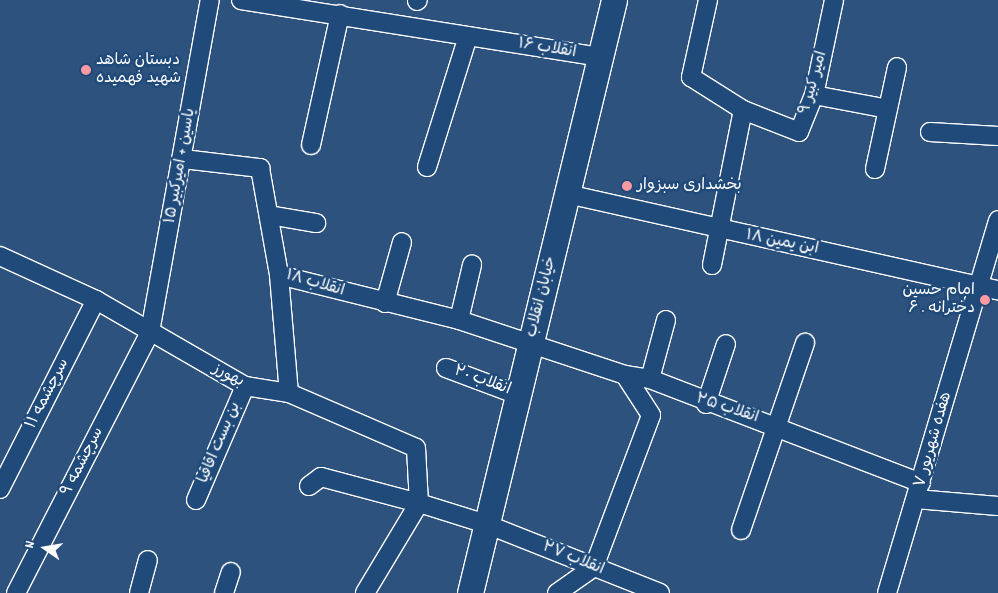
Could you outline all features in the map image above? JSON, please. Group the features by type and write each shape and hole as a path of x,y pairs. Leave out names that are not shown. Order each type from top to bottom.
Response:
{"main road":[{"name":"خیابان انقلاب","path":"470,593 614,0"}],"street":[{"name":"یاسین + امیرکبیر ۱۵","path":"150,332 183,158 210,0"},
{"name":"انقلاب ۱۶","path":"240,0 340,14 600,57"},
{"path":"708,0 691,77 743,110 712,265"},
{"name":"امیر کبیر ۹","path":"743,110 799,132 814,95 834,0"},
{"path":"311,145 340,14"},
{"path":"427,167 468,36"},
{"path":"875,169 897,67"},
{"path":"814,95 888,109"},
{"path":"930,132 998,136"},
{"name":"انقلاب ۱۸","path":"183,158 260,168 279,275 459,320 531,342"},
{"name":"ابن یمین ۱۸","path":"566,194 719,231 998,290"},
{"path":"269,215 316,223"},
{"name":"هفده شهریور ۷","path":"887,593 919,491 998,220"},
{"path":"385,303 402,242"},
{"name":"بهورز","path":"0,256 96,300 245,386 289,393 416,448 419,504"},
{"path":"459,320 472,265"},
{"path":"279,275 289,393"},
{"name":"سرچشمه ۱۱","path":"0,488 96,300"},
{"path":"650,380 666,320"},
{"name":"سرچشمه ۹","path":"16,593 150,332"},
{"name":"انقلاب ۲۵","path":"531,342 625,375 650,380 706,404 780,426 919,491 998,506"},
{"path":"742,530 780,426 804,343"},
{"path":"706,404 726,344"},
{"name":"انقلاب ۲۰","path":"446,368 518,395"},
{"path":"557,593 594,567 651,415 625,375"},
{"name":"بن بست اقاقیا","path":"196,500 245,386"},
{"name":"انقلاب ۲۷","path":"309,486 321,477 486,524 660,593"},
{"path":"366,593 419,504"},
{"path":"139,593 148,560"},
{"path":"224,593 231,572"}],"place":[{"name":"دبستان شاهد شهید فهمیده","path":"86,70"},
{"name":"بخشداری سبزوار","path":"627,186"},
{"name":"امام حسین ۶ . دخترانه","path":"985,300"}]}
